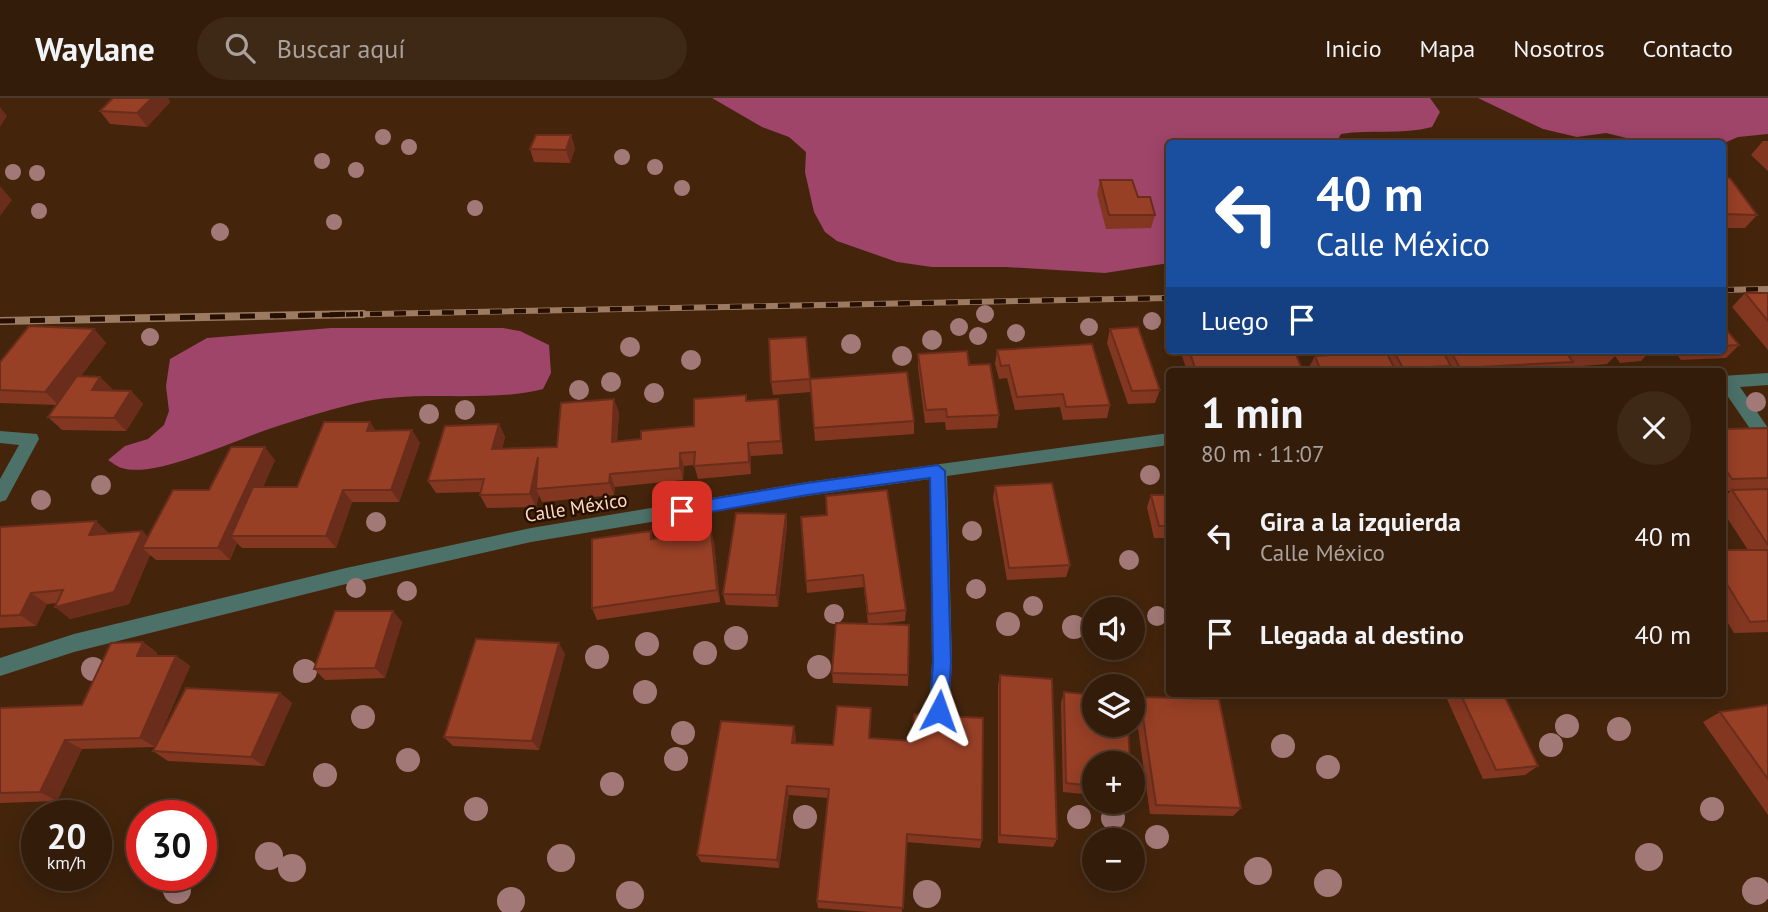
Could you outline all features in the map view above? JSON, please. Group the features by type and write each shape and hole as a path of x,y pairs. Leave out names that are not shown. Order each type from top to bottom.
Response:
{"street":[{"path":"1726,382 1768,379"},
{"path":"1726,383 1768,441"},
{"path":"0,437 31,439 0,495"},
{"name":"Calle México","path":"0,667 74,643 333,579 531,535 807,489 1166,439"},
{"path":"938,471 942,662 939,711"}],"shaded area":[{"path":"712,98 1430,98 1440,112 1432,127 1409,131 1341,134 1338,140 1166,140 1166,263 1105,273 1006,267 932,267 897,262 837,241 825,232 814,212 805,172 806,152 789,137 762,127"},
{"path":"1478,98 1768,98 1768,134 1738,137 1726,142 1726,140 1635,140 1606,133 1577,137 1543,129"},
{"path":"331,328 503,328 520,331 549,345 551,373 543,389 526,393 376,399 347,405 155,468 122,468 108,460 125,446 148,439 164,425 169,411 166,386 170,359 207,338"}],"building":[{"path":"113,98 152,98 137,113 100,111"},
{"path":"536,135 571,135 566,150 530,149"},
{"path":"1726,178 1730,178 1757,215 1726,214"},
{"path":"1100,180 1132,180 1138,197 1150,197 1155,215 1109,215"},
{"path":"1745,293 1768,293 1768,321"},
{"path":"29,326 94,329 45,392 0,390 0,362"},
{"path":"1138,327 1160,390 1132,391 1110,329"},
{"path":"1726,329 1739,345 1726,346"},
{"path":"806,337 810,379 771,382 769,339"},
{"path":"1092,344 1110,405 1066,407 1063,394 1017,397 1009,365 1001,366 997,350"},
{"path":"967,351 969,365 990,364 999,415 947,417 946,409 926,410 918,354"},
{"path":"1190,354 1296,354 1302,368 1195,368"},
{"path":"1387,354 1394,368 1320,368 1315,356"},
{"path":"1395,354 1444,354 1451,366 1403,368"},
{"path":"1452,354 1567,354 1573,362 1460,368"},
{"path":"907,372 914,421 814,428 810,379"},
{"path":"77,376 100,377 92,390 131,391 114,418 48,417"},
{"path":"746,395 746,401 778,399 781,441 748,443 749,462 694,466 695,452 680,453 680,468 610,474 609,483 536,489 538,457 530,494 480,495 484,479 428,481 445,426 499,424 492,449 557,447 561,403 614,399 612,442 641,439 641,431 694,426 694,399"},
{"path":"324,422 370,422 367,431 412,430 391,490 343,490 326,536 231,536 253,487 297,487"},
{"path":"1768,428 1768,478 1732,479 1726,470 1726,429"},
{"path":"231,447 265,447 218,548 142,548 173,490 209,490"},
{"path":"1052,483 1070,565 1009,568 995,486"},
{"path":"1768,489 1768,545 1732,490"},
{"path":"887,490 906,610 868,614 863,575 806,581 801,517 827,515 826,496"},
{"path":"1151,495 1166,495 1166,526 1159,526"},
{"path":"736,513 786,514 776,595 723,594"},
{"path":"96,521 89,535 142,531 114,592 55,607 63,590 31,593 20,615 0,616 0,527"},
{"path":"651,531 651,539 711,531 717,590 592,608 592,539"},
{"path":"1726,550 1768,550 1768,621 1750,622 1726,583"},
{"path":"335,611 393,611 375,668 314,669"},
{"path":"836,623 909,625 908,675 832,673"},
{"path":"476,639 559,643 532,741 444,737"},
{"path":"143,642 137,656 176,656 140,738 65,740 40,792 0,793 0,708 82,705 111,643"},
{"path":"1000,675 1052,679 1057,839 1000,835"},
{"path":"186,688 280,693 251,757 153,751"},
{"path":"1064,692 1082,694 1082,737 1129,737 1129,751 1082,751 1082,785 1066,783"},
{"path":"1145,697 1219,699 1241,808 1156,805 1145,731"},
{"path":"1462,697 1505,697 1538,766 1496,770"},
{"path":"1768,705 1768,779 1720,712"},
{"path":"837,706 871,708 869,738 912,741 914,714 983,718 982,840 907,834 903,908 817,901 829,789 787,786 777,860 697,855 721,721 794,726 792,743 833,745"}],"railway":[{"path":"1726,290 1768,289"},
{"path":"274,316 1166,298"},
{"path":"0,321 363,314"}],"route":[{"path":"682,511 807,489 938,471 942,662 939,711"}]}
